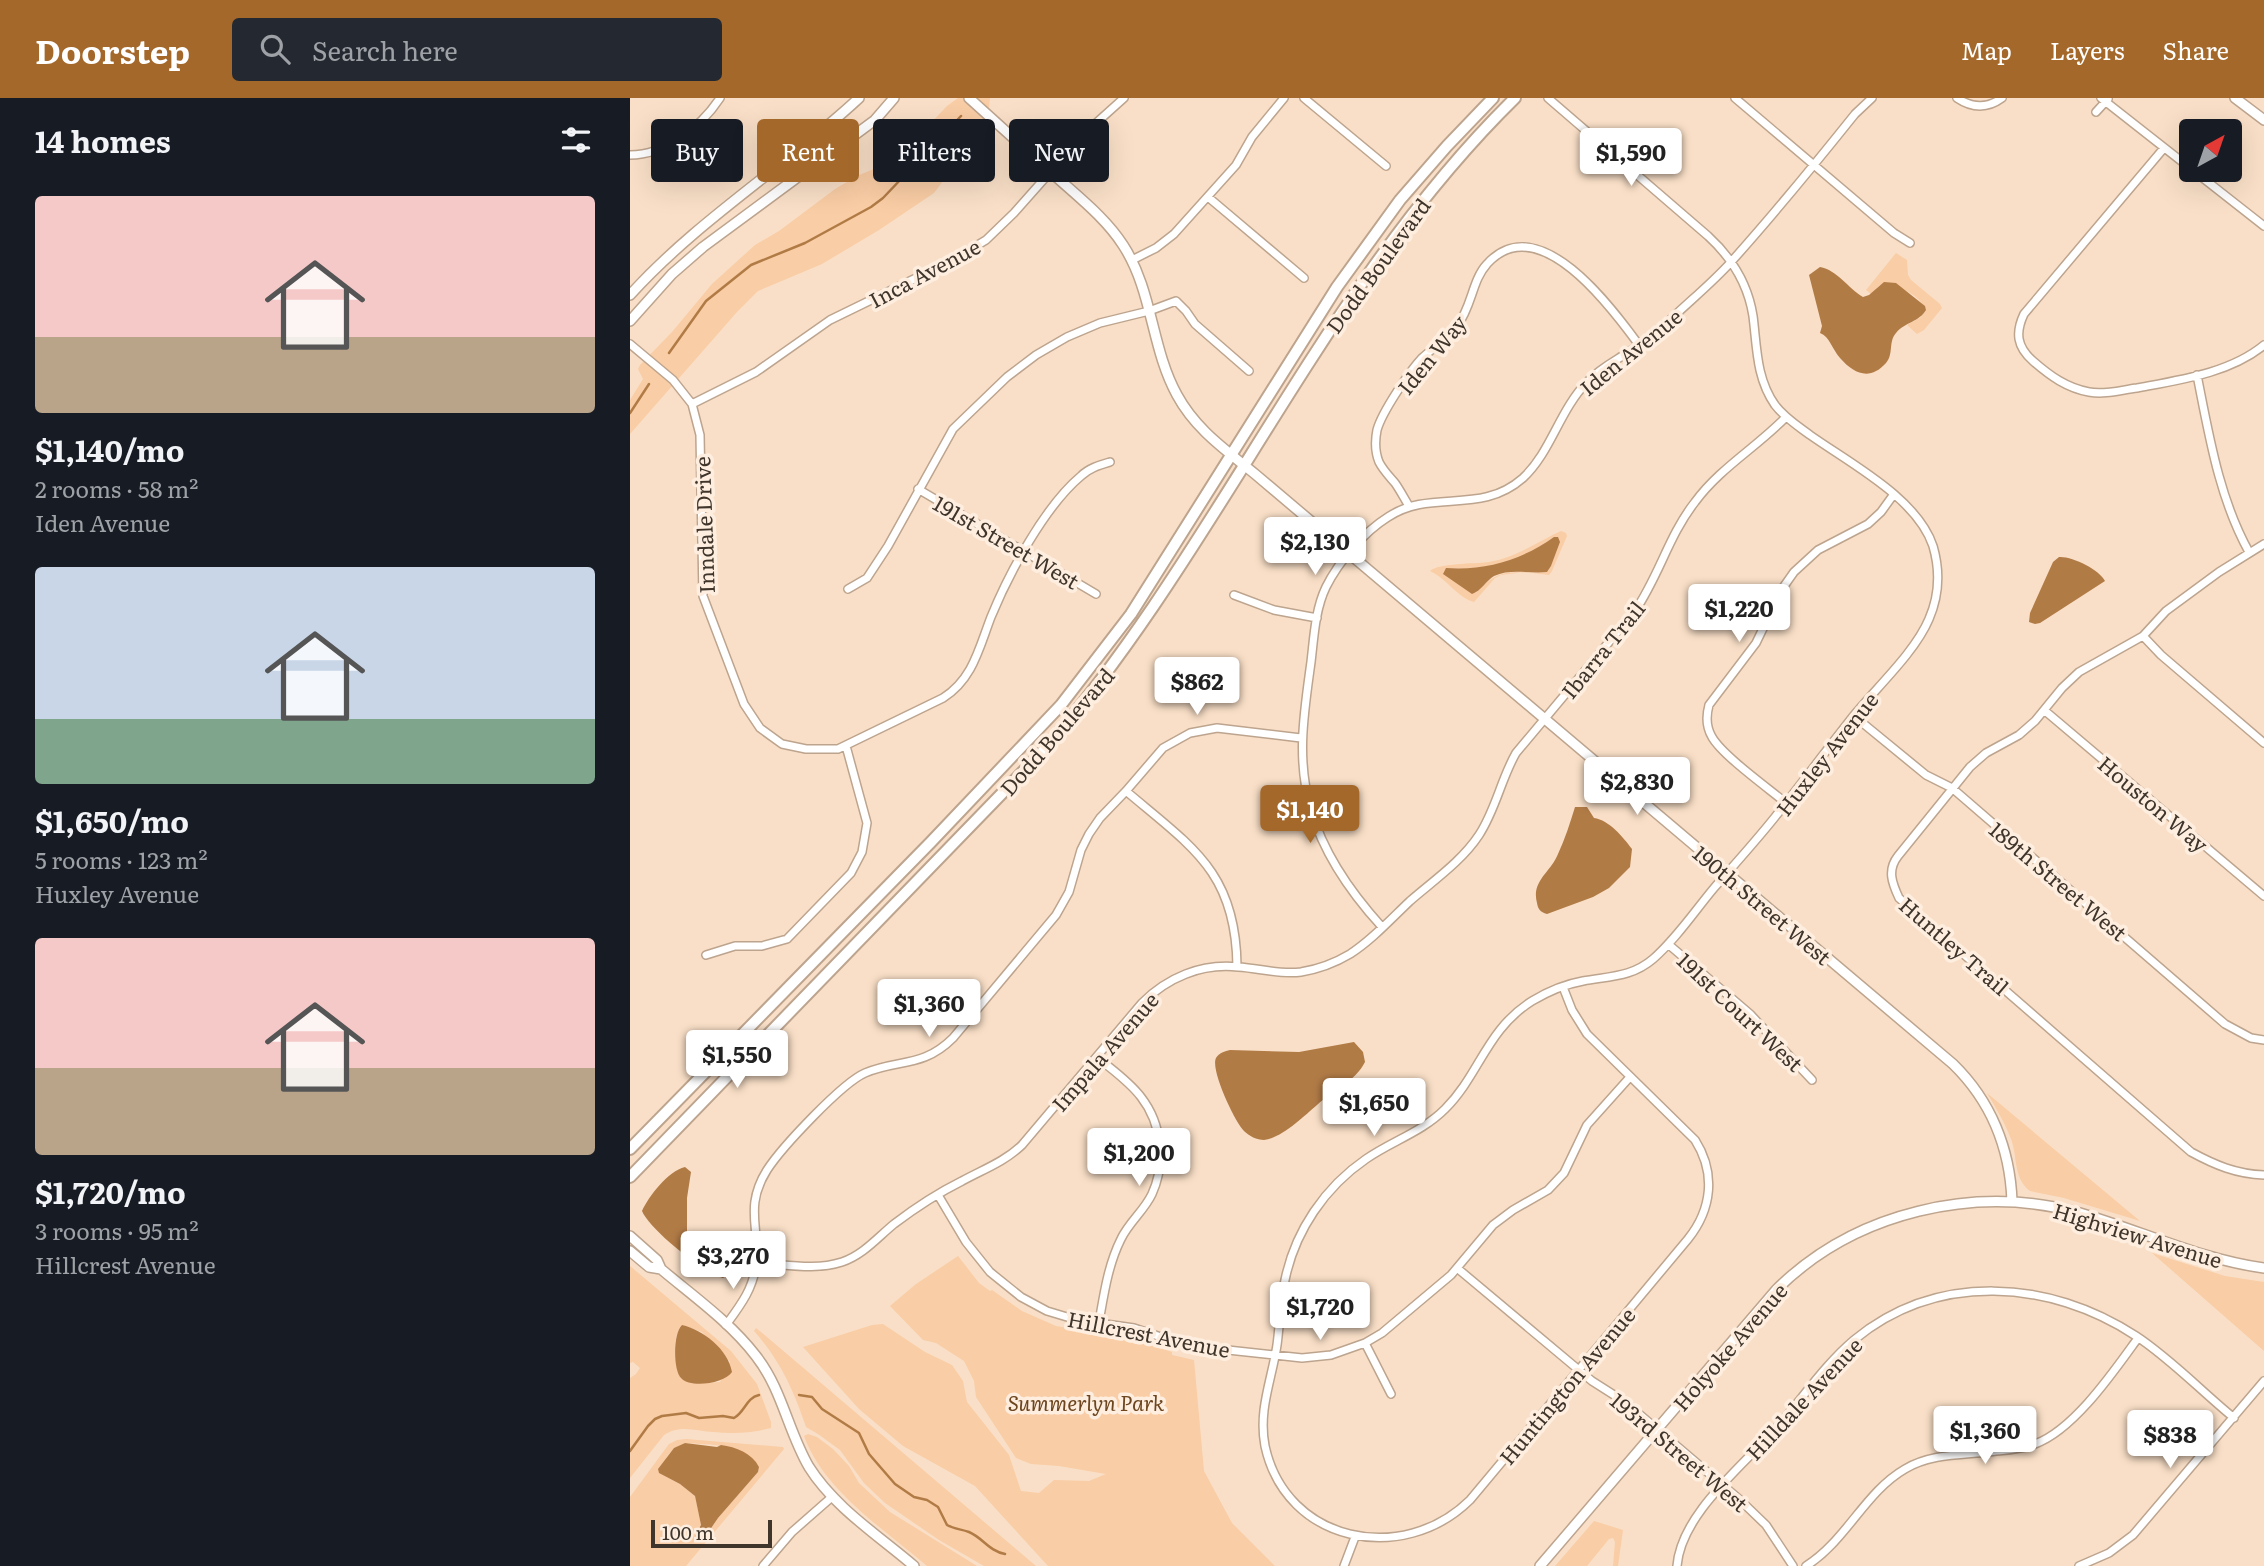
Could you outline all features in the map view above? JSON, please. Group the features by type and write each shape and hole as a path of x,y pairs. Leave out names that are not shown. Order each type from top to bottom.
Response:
{"main road":[{"name":"Dodd Boulevard","path":"630,1149 931,842 1061,705 1131,614 1337,287 1404,196 1493,98"},
{"name":"Dodd Boulevard","path":"630,1177 1056,736 1110,670 1139,629 1378,258 1434,186 1515,98"},
{"path":"630,1160 676,1110 679,1098"}],"street":[{"path":"630,155 652,152 675,141 708,113 720,98"},
{"path":"630,295 701,226 859,98"},
{"path":"630,321 672,275 703,247 875,120 894,98"},
{"name":"190th Street West","path":"969,98 1009,134"},
{"name":"Inca Avenue","path":"1101,119 1124,98"},
{"path":"1132,260 1165,241 1208,197 1236,165 1252,138 1284,98"},
{"path":"1304,98 1386,166"},
{"name":"Huxley Avenue","path":"1275,1355 1282,1296 1291,1258 1301,1233 1323,1199 1361,1162 1418,1130 1437,1116 1461,1091 1490,1041 1505,1023 1532,1001 1582,981 1632,973 1650,962 1786,803 1920,637 1937,594 1937,566 1930,538 1916,514 1894,494 1786,417 1775,405 1764,383 1755,349 1750,302 1743,281 1731,261 1709,236 1548,98"},
{"path":"1735,98 1894,233 1910,243"},
{"name":"Iden Avenue","path":"1382,927 1345,884 1319,832 1306,790 1301,738 1317,618 1327,585 1349,554 1377,524 1409,506 1474,500 1505,490 1528,473 1540,458 1560,417 1584,385 1603,368 1639,345 1670,320 1731,261 1872,98"},
{"path":"1956,98 1970,105 1984,106 1994,104 2002,98"},
{"path":"2235,98 2264,120"},
{"path":"2096,112 2105,99 2264,226"},
{"path":"2164,148 2024,314 2017,330 2026,355 2048,374 2072,388 2087,392 2114,392 2197,375 2226,366 2264,345"},
{"name":"Inca Avenue","path":"692,404 756,372 830,320 951,261 984,241 1042,182"},
{"name":"190th Street West","path":"1062,182 1116,234 1132,260 1166,371 1177,395 1200,428 1953,1064 1968,1079 1987,1107 2001,1137 2011,1182 2012,1201"},
{"path":"1208,197 1304,278"},
{"name":"Iden Way","path":"1409,506 1379,462 1376,450 1377,431 1412,371 1450,335 1461,320 1470,304 1479,275 1495,257 1507,251 1527,247 1554,256 1603,297 1639,345"},
{"path":"848,589 867,578 888,546 953,429 1007,377 1036,355 1067,337 1100,323 1176,301 1195,324 1249,371"},
{"name":"Inndale Drive","path":"630,344 673,380 692,404 700,435 703,596 744,704 760,727 782,744 806,749 838,749 943,698 965,679 977,656 996,604 1048,514 1080,476 1110,462"},
{"path":"2197,375 2213,457 2236,530 2249,552"},
{"name":"Ibarra Trail","path":"1545,718 1635,611 1649,589 1675,532 1695,501 1725,469 1768,436 1786,417"},
{"name":"191st Street West","path":"918,489 1096,594"},
{"path":"1786,803 1716,743 1707,722 1709,705 1756,643 1782,589 1794,572 1818,550 1868,524 1894,494"},
{"name":"Huntley Trail","path":"2264,544 2166,611 2143,636 2080,672 2019,735 1986,753 1970,767 1893,862 1891,871 1892,883 1899,898 2191,1152 2220,1167 2264,1175"},
{"path":"1234,595 1274,610 1317,618"},
{"path":"2143,636 2161,655 2264,743"},
{"name":"Houston Way","path":"2044,710 2264,896"},
{"name":"189th Street West","path":"1854,716 1926,775 1952,789 2225,1024 2252,1038 2264,1040"},
{"name":"Impala Avenue","path":"756,1263 809,1267 842,1262 861,1253 907,1215 937,1195 998,1164 1013,1153 1142,1003 1162,987 1194,971 1213,967 1237,967 1276,973 1315,969 1353,952 1475,840 1490,817 1513,758 1545,718"},
{"path":"726,1325 745,1298 752,1282 756,1263 753,1219 755,1199 765,1174 775,1159 854,1079 874,1070 922,1059 953,1038 1056,915 1069,892 1081,850 1089,834 1163,748 1190,733 1206,730 1227,729 1301,738"},
{"path":"706,955 735,946 762,946 787,939 851,873 862,852 867,822 846,746"},
{"path":"1126,791 1196,851 1217,879 1234,921 1237,967"},
{"name":"191st Court West","path":"1668,944 1750,1014 1812,1080"},
{"name":"Huntington Avenue","path":"1275,1355 1265,1399 1265,1446 1273,1469 1286,1492 1306,1513 1329,1528 1355,1537 1380,1540 1404,1537 1430,1529 1469,1500 1695,1231 1704,1214 1709,1195 1709,1174 1706,1161 1695,1140 1682,1124 1630,1077 1582,1027 1563,987"},
{"path":"1097,1057 1135,1090 1147,1106 1158,1132 1160,1158 1158,1177 1152,1194 1127,1228 1114,1256 1105,1286 1099,1322"},
{"name":"Hillcrest Avenue","path":"937,1195 981,1262 1012,1291 1028,1302 1056,1314 1134,1328 1194,1346 1302,1358 1340,1353 1365,1343 1388,1328 1457,1268 1493,1225 1539,1196 1564,1173 1587,1125 1630,1077"},
{"name":"Highview Avenue","path":"2012,1201 2078,1213 2194,1252 2264,1268"},
{"name":"Holyoke Avenue","path":"1540,1566 1777,1289 1796,1271 1836,1245 1887,1220 1915,1211 1959,1203 2012,1201"},
{"path":"630,1236 657,1260 661,1269 750,1348 770,1376 784,1404 799,1448 814,1474 832,1496 914,1566"},
{"path":"630,1251 649,1267 661,1269"},
{"name":"193rd Street West","path":"1457,1268 1592,1381 1625,1402 1723,1485 1766,1525 1793,1566"},
{"name":"Hilldale Avenue","path":"1677,1566 1679,1550 1687,1531 1723,1485 1853,1341 1890,1316 1921,1302 1983,1290 2009,1290 2083,1310 2118,1325 2138,1338 2234,1418"},
{"path":"1806,1566 1834,1544 1886,1483 1906,1468 1937,1457 2023,1448 2061,1430 2138,1338"},
{"path":"1365,1343 1391,1394"},
{"path":"2079,1566 2109,1553 2133,1535 2264,1381"},
{"path":"763,1566 792,1532 832,1496"},
{"path":"1343,1566 1355,1537"}],"green space":[{"path":"958,98 990,98 987,119 935,119"},
{"path":"873,169 873,182 942,182 934,193 822,264 758,291 630,434 630,400 643,379 638,369 640,365 712,284 755,245 779,231 835,189 847,182 859,182 859,175"},
{"path":"1896,253 1907,260 1911,280 1942,308 1924,330 1917,334 1907,325 1921,317 1926,309 1917,298 1906,291 1887,286 1880,285 1871,294 1866,290"},
{"path":"1561,531 1567,536 1549,575 1528,572 1547,572 1560,542 1502,564 1446,568 1476,593 1485,584 1501,574 1521,572 1495,578 1474,602 1430,571 1449,565 1499,560"},
{"path":"1987,1093 2140,1221 2064,1198 2030,1191 2021,1180 2011,1139"},
{"path":"2152,1253 2225,1276 2264,1282 2264,1351"},
{"name":"Summerlyn Park","path":"958,1256 979,1283 990,1291 1022,1311 1056,1326 1134,1340 1172,1352 1172,1355 1194,1360 1204,1471 1232,1523 1275,1566 1048,1566 975,1486 903,1446 859,1409 803,1347 883,1324 925,1352 952,1365 963,1381 967,1402 1009,1455 1021,1491 1039,1493 1054,1480 1089,1481 1106,1474 1031,1464 1016,1458 976,1397 974,1381 964,1361 936,1343 923,1340 890,1306 916,1284"},
{"path":"630,1266 731,1351 757,1384 771,1428 735,1433 688,1429 670,1432 664,1435 630,1478 630,1378 640,1368 633,1362 630,1363","holes":["682,1325 702,1332 730,1362 720,1382 704,1383 681,1378 679,1373 675,1351 679,1330"]},
{"path":"756,1328 1036,1566 984,1566 939,1540 885,1503 864,1483 840,1450 806,1427 785,1376 754,1331"},
{"path":"808,1434 833,1449 849,1466 859,1483 890,1512 977,1566 927,1566 840,1492 813,1456 804,1436"},
{"path":"677,1440 784,1449 686,1566 630,1566 630,1497 669,1444","holes":["685,1443 736,1449 753,1459 759,1467 758,1472 718,1518 703,1540 697,1532 701,1525 695,1496 663,1475 666,1459 671,1452"]},
{"path":"1594,1521 1623,1530 1618,1566 1613,1566 1613,1538 1609,1539 1587,1566 1555,1566"}],"shaded area":[{"path":"1820,267 1832,272 1863,297 1884,282 1896,283 1925,306 1923,314 1896,333 1888,359 1880,369 1868,374 1851,368 1820,333 1822,326 1809,275"},
{"path":"1558,537 1560,542 1547,572 1500,574 1472,594 1443,574 1446,568 1489,566 1516,558"},
{"path":"2059,557 2085,564 2098,572 2105,581 2040,623 2029,622 2030,613 2053,562"},
{"path":"1575,807 1587,807 1594,818 1605,822 1620,834 1632,849 1630,867 1609,888 1593,897 1547,914 1538,907 1537,889 1558,854"},
{"path":"1354,1042 1363,1052 1365,1062 1361,1069 1292,1126 1264,1140 1251,1136 1240,1126 1224,1096 1217,1073 1215,1064 1220,1054 1230,1050 1299,1052"},
{"path":"685,1167 691,1172 687,1198 687,1238 689,1241 713,1242 729,1251 729,1273 723,1278 703,1268 678,1249 655,1229 642,1211 660,1185 672,1173"},
{"path":"682,1325 698,1331 720,1348 730,1364 732,1372 728,1376 715,1382 700,1384 681,1378 675,1352"},
{"path":"685,1443 732,1447 748,1454 759,1467 758,1472 700,1541 695,1536 701,1525 695,1496 659,1473 658,1469 674,1448"}],"waterway":[{"path":"669,353 706,301 751,265 805,243 871,207 883,198 961,116"},
{"path":"630,413 649,384"},
{"path":"630,1451 655,1419 686,1413 699,1418 734,1418 751,1399 759,1395"},
{"path":"799,1395 812,1397 822,1409 859,1433 869,1454 895,1484 914,1497 927,1500 938,1507 947,1525 969,1532 1005,1554"}]}
